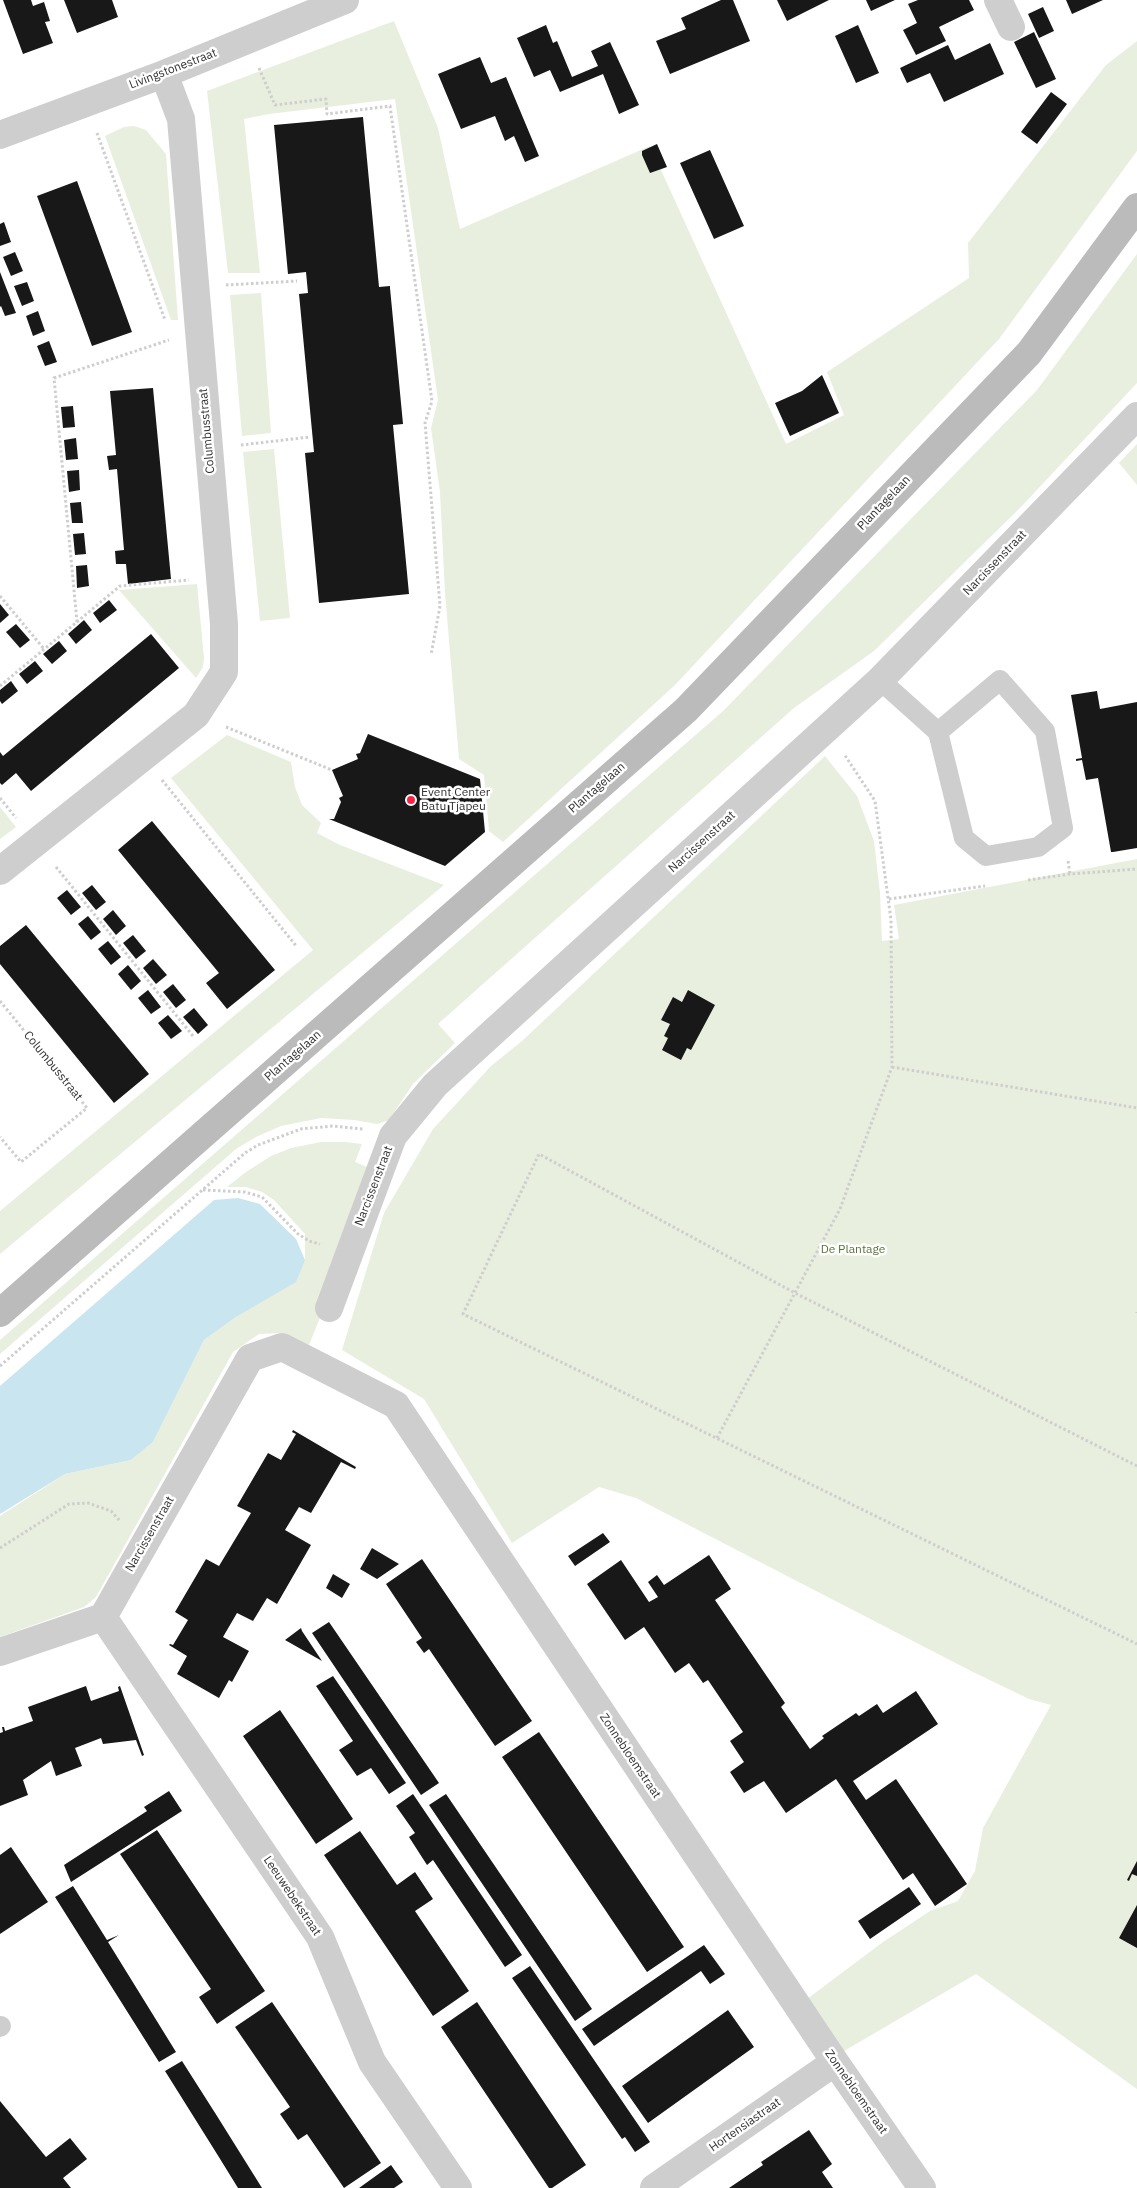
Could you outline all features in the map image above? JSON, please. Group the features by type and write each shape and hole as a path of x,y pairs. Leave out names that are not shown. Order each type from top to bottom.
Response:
{"main road":[{"name":"Plantagelaan","path":"0,1313 686,710 1028,353 1137,207"}],"street":[{"name":"Livingstonestraat","path":"0,135 164,74 345,0"},
{"path":"998,0 1011,28"},
{"name":"Columbusstraat","path":"0,871 196,715 224,672 224,624 181,119 164,74"},
{"name":"Narcissenstraat","path":"329,1308 393,1136 435,1085 880,680 1137,416"},
{"name":"Narcissenstraat","path":"103,1617 250,1358 282,1347 308,1359"},
{"name":"Zonnebloemstraat","path":"308,1359 396,1405 835,2062 922,2188"},
{"path":"0,1652 103,1617"},
{"name":"Leeuwebekstraat","path":"103,1617 320,1937 372,2062 458,2188"},
{"name":"Hortensiastraat","path":"654,2188 835,2062"}],"lane":[{"path":"880,680 938,732 964,838 986,856 1038,847 1063,828 1045,731 1000,680 938,732"}],"path":[{"path":"247,40 275,105 326,99 327,114 390,106 432,401 425,422 440,606 431,655"},
{"path":"86,103 165,321"},
{"path":"196,286 297,282"},
{"path":"77,622 54,378 172,339 200,336"},
{"path":"209,448 310,437"},
{"path":"0,686 120,586 220,577"},
{"path":"0,596 44,649"},
{"path":"196,715 332,770"},
{"path":"717,1438 840,1209 892,1067 891,920 875,801 827,728"},
{"path":"143,756 297,947"},
{"path":"36,842 193,1036"},
{"path":"1022,880 1137,869"},
{"path":"889,899 994,884"},
{"name":"Columbusstraat","path":"0,1001 87,1108 22,1162 0,1137"},
{"path":"892,1067 1137,1108"},
{"path":"0,1366 232,1163 252,1149 301,1129 349,1126 393,1136"},
{"path":"1137,1466 795,1293 540,1154 462,1314 1137,1644"},
{"path":"202,1190 245,1192 262,1197 303,1238 349,1254"},
{"path":"0,1548 69,1504 88,1503 111,1511 128,1530 138,1556"}],"green space":[{"path":"394,21 438,128 460,229 650,146 786,444 844,415 827,372 969,278 968,243 1106,65 1137,41 1137,151 999,339 675,685 503,842 489,831 484,775 459,759 445,593 440,492 431,428 438,400 395,99 269,114 244,119 260,273 228,273 207,91"},
{"path":"134,126 146,130 166,154 178,320 171,320 105,136 124,127"},
{"path":"1137,254 1137,383 1021,507 874,651 794,708 438,1024 455,1043 413,1084 389,1120 377,1124 354,1120 321,1118 281,1126 256,1137 236,1149 0,1354 0,1340 722,712 1037,390"},
{"path":"261,293 271,433 242,436 230,295"},
{"path":"1137,444 1137,485 1119,463"},
{"path":"274,449 290,618 260,621 243,452"},
{"path":"197,584 204,658 203,667 196,678 119,590"},
{"path":"227,735 291,762 295,787 302,805 321,823 317,833 340,845 444,885 0,1254 0,1211 313,950 171,778"},
{"name":"De Plantage","path":"825,756 857,796 874,841 880,893 882,941 899,939 894,905 1137,859 1137,2089 976,1974 844,2051 807,1999 883,1942 930,1911 958,1901 975,1871 983,1828 1051,1705 1029,1699 971,1671 636,1498 599,1487 512,1543 424,1399 342,1350 384,1213 433,1129 491,1066 522,1041"},
{"path":"0,807 16,827 0,839"},
{"path":"321,1142 362,1144 355,1162 367,1167 316,1302 325,1305 309,1345 282,1333 259,1334 233,1352 96,1597 84,1607 0,1637 0,1516 65,1474 131,1460 153,1442 204,1340 236,1317 305,1260 305,1234 274,1200 262,1192 246,1187 227,1187 271,1156 291,1148"}],"water":[{"path":"238,1198 260,1204 296,1239 305,1260 296,1282 236,1317 204,1340 153,1442 131,1460 65,1474 0,1514 0,1386 214,1200"}],"building":[{"path":"3,0 31,0 33,6 44,2 50,21 45,22 53,43 23,54"},
{"path":"64,0 112,0 118,17 77,33"},
{"path":"721,0 733,0 750,41 670,74 656,41 686,29 681,18"},
{"path":"777,0 829,0 787,21"},
{"path":"866,0 895,0 871,11"},
{"path":"918,0 969,0 974,10 939,27 946,41 916,55 903,30 917,23 908,4"},
{"path":"1066,0 1103,0 1072,14"},
{"path":"1043,7 1054,31 1039,38 1028,14"},
{"path":"546,25 553,43 557,41 572,77 598,66 591,51 610,42 639,105 619,114 603,74 560,92 550,70 534,77 517,38"},
{"path":"858,25 879,73 856,83 835,36"},
{"path":"1034,32 1056,79 1036,88 1014,42"},
{"path":"990,43 1004,74 944,102 930,73 907,83 900,68 948,45 955,60"},
{"path":"480,57 491,83 506,77 539,156 525,162 514,136 505,141 495,116 461,129 438,74"},
{"path":"1051,92 1067,104 1037,144 1021,132"},
{"path":"363,117 379,287 390,286 403,424 393,425 409,594 319,603 305,453 314,452 299,294 308,293 306,272 288,274 274,125"},
{"path":"657,144 667,167 650,173 642,151"},
{"path":"710,150 744,226 714,239 680,163"},
{"path":"77,181 132,332 92,346 37,196"},
{"path":"4,222 11,242 0,246 0,224"},
{"path":"15,252 23,271 11,276 3,257"},
{"path":"0,272 16,313 5,316 0,307"},
{"path":"27,282 34,301 22,306 14,286"},
{"path":"38,311 45,331 33,336 26,316"},
{"path":"49,341 57,362 45,366 37,346"},
{"path":"822,375 839,413 790,436 775,403 802,391"},
{"path":"153,388 171,579 128,584 126,564 116,564 115,551 124,550 117,469 109,470 107,456 116,455 110,391"},
{"path":"73,406 75,427 63,428 61,407"},
{"path":"76,438 78,459 66,460 64,440"},
{"path":"79,470 80,490 69,492 67,471"},
{"path":"81,502 83,523 72,523 70,503"},
{"path":"84,533 86,554 75,555 73,534"},
{"path":"87,565 89,586 77,588 76,566"},
{"path":"109,600 117,610 100,623 93,613"},
{"path":"0,604 9,615 0,623"},
{"path":"84,620 92,630 76,644 68,634"},
{"path":"16,624 30,640 20,648 6,632"},
{"path":"151,634 179,668 31,791 16,773 2,785 0,783 0,752 3,756"},
{"path":"59,641 67,651 52,664 43,654"},
{"path":"35,661 43,671 27,684 19,674"},
{"path":"11,681 18,691 2,704 0,701 0,690"},
{"path":"1097,691 1100,709 1137,702 1137,848 1111,852 1098,778 1086,780 1082,760 1076,761 1076,759 1082,758 1071,695"},
{"name":"Event Center Batu Tjapeu","path":"368,734 480,779 485,832 445,866 329,819 334,819 341,802 339,798 343,796 332,770 358,759 356,754 360,753"},
{"path":"152,821 275,970 227,1009 206,983 219,973 118,850"},
{"path":"92,885 106,902 96,910 82,893"},
{"path":"67,890 81,907 71,915 57,898"},
{"path":"113,910 126,926 116,935 103,919"},
{"path":"88,916 101,932 91,940 78,924"},
{"path":"26,925 149,1074 114,1103 0,964 0,946"},
{"path":"133,935 146,951 136,959 123,943"},
{"path":"108,941 121,957 111,965 98,949"},
{"path":"153,959 167,975 156,984 143,968"},
{"path":"128,965 141,981 131,990 118,974"},
{"path":"173,984 186,1000 176,1008 163,992"},
{"path":"148,990 161,1007 151,1014 138,998"},
{"path":"688,990 715,1005 691,1050 687,1048 681,1060 662,1050 668,1038 664,1036 670,1024 661,1020 673,997 682,1002"},
{"path":"194,1008 208,1025 198,1034 183,1017"},
{"path":"168,1015 182,1031 171,1039 158,1023"},
{"path":"293,1430 356,1467 355,1469 341,1462 311,1513 299,1507 285,1530 311,1545 277,1604 267,1598 253,1621 237,1613 223,1637 249,1651 232,1682 229,1680 219,1698 177,1674 187,1656 169,1645 173,1645 188,1620 175,1612 206,1559 219,1566 251,1513 237,1506 268,1453 281,1460 296,1434 292,1432"},
{"path":"603,1533 610,1542 575,1566 568,1556"},
{"path":"372,1548 399,1564 377,1579 360,1569"},
{"path":"709,1555 731,1589 715,1600 785,1703 781,1707 810,1749 824,1738 822,1736 856,1713 859,1716 877,1704 883,1713 916,1691 938,1724 853,1781 866,1800 896,1779 967,1884 935,1906 913,1873 903,1880 836,1779 786,1813 764,1781 744,1793 730,1772 744,1762 730,1741 743,1732 708,1680 703,1683 689,1663 675,1673 644,1627 625,1640 587,1584 621,1560 649,1602 658,1597 648,1582 657,1575 664,1585"},
{"path":"422,1559 532,1721 495,1746 429,1649 424,1653 416,1642 422,1638 386,1584"},
{"path":"333,1574 350,1584 342,1598 326,1588"},
{"path":"329,1622 439,1783 421,1795 312,1633"},
{"path":"301,1628 302,1631 322,1661 285,1640"},
{"path":"333,1676 406,1783 389,1794 371,1768 357,1776 339,1750 353,1741 316,1686"},
{"path":"86,1686 91,1701 119,1691 118,1687 120,1686 144,1755 142,1756 136,1740 103,1744 101,1738 75,1748 82,1766 56,1776 51,1761 23,1780 28,1795 0,1806 0,1733 3,1732 2,1727 4,1727 5,1731 33,1721 28,1707"},
{"path":"280,1710 353,1819 316,1844 243,1736"},
{"path":"539,1732 684,1947 647,1972 502,1757"},
{"path":"169,1791 182,1811 71,1882 64,1865 147,1811 144,1807"},
{"path":"413,1794 522,1955 505,1967 433,1860 427,1865 409,1837 415,1833 396,1806"},
{"path":"446,1794 592,2009 575,2021 429,1805"},
{"path":"157,1830 265,1991 217,2024 199,1997 211,1989 120,1854"},
{"path":"360,1831 397,1885 415,1872 433,1899 415,1911 469,1991 433,2016 324,1855"},
{"path":"11,1847 48,1902 0,1934 0,1855"},
{"path":"1137,1861 1137,1876 1132,1874 1129,1881 1127,1880"},
{"path":"73,1886 107,1940 119,1935 108,1942 176,2052 159,2062 55,1897"},
{"path":"909,1887 921,1904 870,1939 858,1921"},
{"path":"1137,1905 1137,1948 1119,1938"},
{"path":"704,1945 725,1974 710,1984 701,1971 594,2046 582,2029"},
{"path":"530,1966 650,2142 635,2152 625,2137 622,2139 512,1978"},
{"path":"272,2002 381,2163 344,2188 307,2134 298,2140 280,2114 290,2107 235,2027"},
{"path":"477,2002 586,2165 552,2188 549,2188 441,2027"},
{"path":"728,2010 754,2047 648,2123 622,2086"},
{"path":"182,2061 262,2188 238,2188 165,2071"},
{"path":"0,2101 46,2157 70,2138 87,2159 63,2178 71,2188 0,2188"},
{"path":"809,2130 832,2164 822,2172 833,2188 729,2188 763,2165 761,2162"},
{"path":"391,2165 403,2182 394,2188 359,2188"}],"place":[{"name":"Event Center Batu Tjapeu","path":"411,800"}]}
